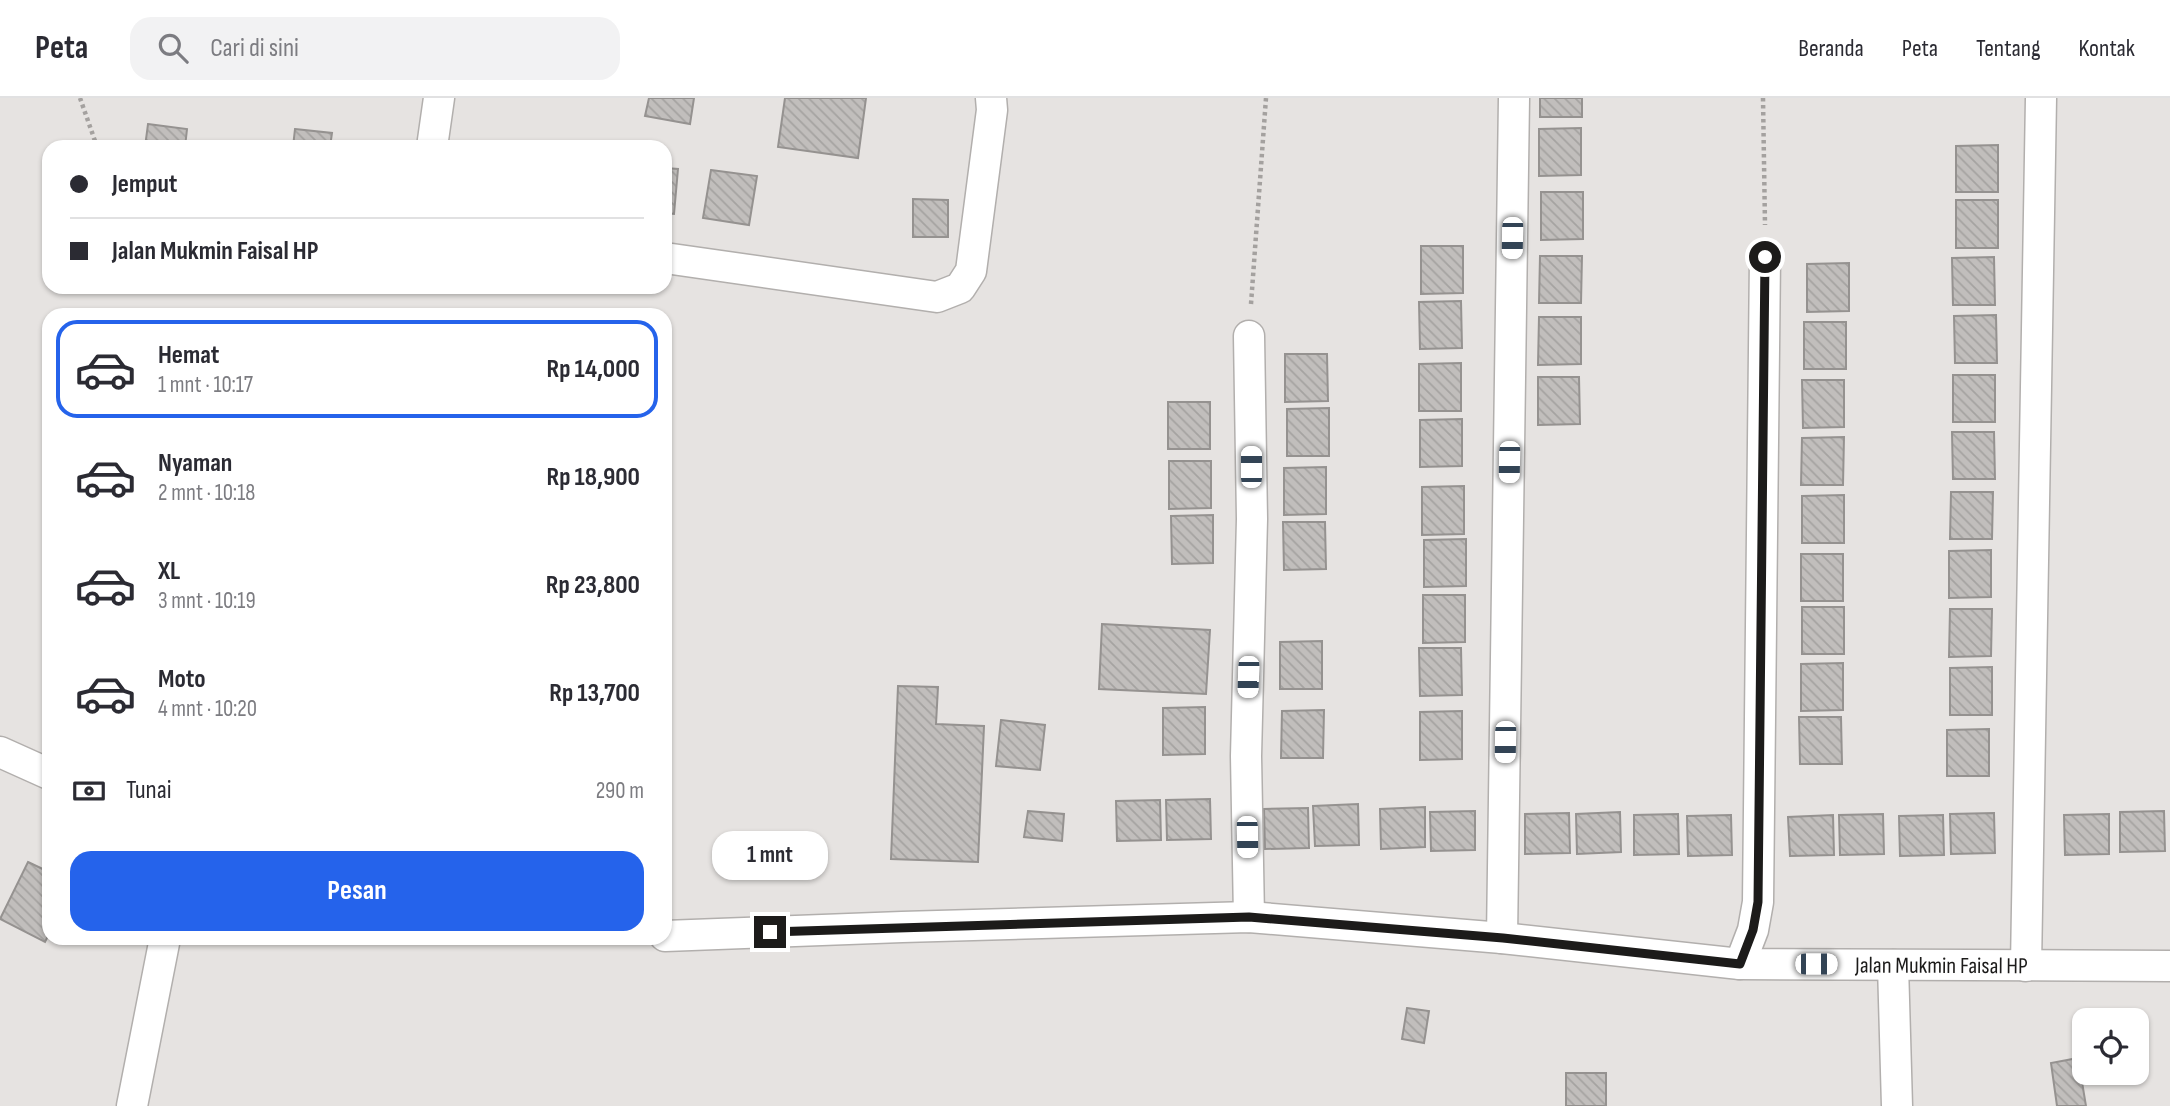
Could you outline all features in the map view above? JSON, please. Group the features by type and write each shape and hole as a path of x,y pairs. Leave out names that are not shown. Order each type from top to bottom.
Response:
{"street":[{"path":"433,140 439,98"},
{"path":"672,259 937,297 960,288 971,271 992,110 991,98"},
{"path":"1503,938 1514,98"},
{"path":"2026,965 2041,98"},
{"path":"1740,964 1753,930 1758,902 1765,257"},
{"path":"1249,336 1252,519 1245,756 1249,917"},
{"path":"0,752 42,771"},
{"name":"Jalan Mukmin Faisal HP","path":"672,936 1249,917 1503,938 1740,964 2170,966"},
{"path":"132,1106 164,945"},
{"path":"1893,965 1897,1106"}],"path":[{"path":"80,98 95,140"},
{"path":"1249,336 1266,98"},
{"path":"1763,98 1765,257"}],"building":[{"path":"649,98 694,98 690,124 645,116"},
{"path":"785,98 866,98 858,158 778,147"},
{"path":"1540,98 1582,98 1582,117 1540,117"},
{"path":"148,124 187,129 186,140 146,140"},
{"path":"1581,128 1581,175 1539,176 1539,129"},
{"path":"295,129 332,133 331,140 294,140"},
{"path":"1998,145 1998,192 1956,192 1956,146"},
{"path":"672,169 678,169 672,214"},
{"path":"711,170 757,176 749,225 703,218"},
{"path":"1541,192 1583,192 1583,239 1541,240"},
{"path":"913,199 948,200 948,237 913,237"},
{"path":"1956,200 1998,200 1998,248 1956,248"},
{"path":"1421,246 1463,246 1463,293 1421,294"},
{"path":"1540,256 1582,256 1581,303 1539,303"},
{"path":"1994,257 1995,305 1953,305 1952,258"},
{"path":"1849,263 1849,311 1807,312 1807,264"},
{"path":"1461,301 1462,348 1420,349 1419,302"},
{"path":"1996,315 1997,363 1955,363 1954,316"},
{"path":"1539,317 1581,317 1581,364 1538,365"},
{"path":"1804,322 1846,322 1846,369 1804,369"},
{"path":"1285,354 1327,354 1328,401 1285,402"},
{"path":"1461,363 1461,411 1419,411 1419,364"},
{"path":"1953,375 1995,375 1995,422 1953,422"},
{"path":"1538,377 1579,377 1580,424 1538,425"},
{"path":"1802,380 1844,380 1844,427 1803,428"},
{"path":"1168,402 1210,402 1210,449 1168,449"},
{"path":"1329,408 1329,456 1287,456 1287,409"},
{"path":"1462,419 1462,466 1420,467 1420,420"},
{"path":"1952,432 1994,432 1995,479 1953,479"},
{"path":"1844,437 1843,485 1801,485 1802,438"},
{"path":"1169,461 1211,461 1211,508 1169,509"},
{"path":"1326,467 1326,514 1284,515 1284,468"},
{"path":"1464,486 1464,534 1422,535 1422,487"},
{"path":"1951,492 1993,492 1992,539 1950,539"},
{"path":"1844,495 1844,543 1802,543 1802,496"},
{"path":"1213,515 1213,563 1172,564 1171,516"},
{"path":"1283,522 1325,522 1326,569 1284,570"},
{"path":"1466,539 1466,586 1424,587 1424,540"},
{"path":"1991,550 1991,597 1949,598 1949,551"},
{"path":"1801,554 1843,554 1843,601 1801,601"},
{"path":"1423,595 1465,595 1465,642 1423,643"},
{"path":"1802,607 1844,607 1844,654 1802,654"},
{"path":"1950,609 1992,609 1991,656 1949,657"},
{"path":"1102,624 1210,630 1206,694 1099,689"},
{"path":"1322,641 1322,689 1280,689 1280,642"},
{"path":"1419,648 1461,648 1462,695 1420,696"},
{"path":"1843,663 1843,710 1801,711 1801,664"},
{"path":"1992,667 1992,715 1950,715 1950,668"},
{"path":"898,686 938,687 936,724 984,726 978,862 891,859"},
{"path":"1205,707 1205,754 1163,755 1163,708"},
{"path":"1324,710 1323,758 1281,758 1282,711"},
{"path":"1462,711 1462,759 1420,760 1420,712"},
{"path":"1799,717 1841,717 1842,764 1800,764"},
{"path":"1001,720 1045,725 1040,770 996,766"},
{"path":"1989,729 1989,776 1947,776 1947,730"},
{"path":"1210,799 1211,839 1167,840 1166,800"},
{"path":"1160,800 1161,840 1117,841 1116,801"},
{"path":"1358,804 1359,845 1315,846 1313,806"},
{"path":"1425,807 1425,847 1381,849 1380,809"},
{"path":"1308,808 1309,848 1265,849 1264,809"},
{"path":"1028,811 1064,814 1062,841 1024,837"},
{"path":"1475,811 1475,850 1431,851 1430,812"},
{"path":"2164,811 2165,851 2120,852 2120,812"},
{"path":"1620,812 1621,852 1577,854 1576,814"},
{"path":"1569,813 1570,853 1525,854 1525,814"},
{"path":"1994,813 1995,853 1951,854 1950,814"},
{"path":"1678,814 1679,854 1634,855 1634,815"},
{"path":"1883,814 1884,854 1840,855 1839,815"},
{"path":"2109,814 2109,854 2065,855 2064,815"},
{"path":"1731,815 1732,855 1688,856 1687,816"},
{"path":"1833,815 1834,855 1790,856 1788,817"},
{"path":"1943,815 1944,855 1900,856 1899,816"},
{"path":"28,862 42,869 42,940 0,919"},
{"path":"1407,1008 1429,1011 1424,1043 1402,1039"},
{"path":"2072,1059 2072,1085 2082,1085 2086,1106 2057,1106 2051,1063"},
{"path":"1566,1073 1606,1073 1606,1106 1566,1106"}],"route":[{"path":"770,932 1249,917 1503,938 1740,964 1753,930 1758,902 1765,257"}]}
